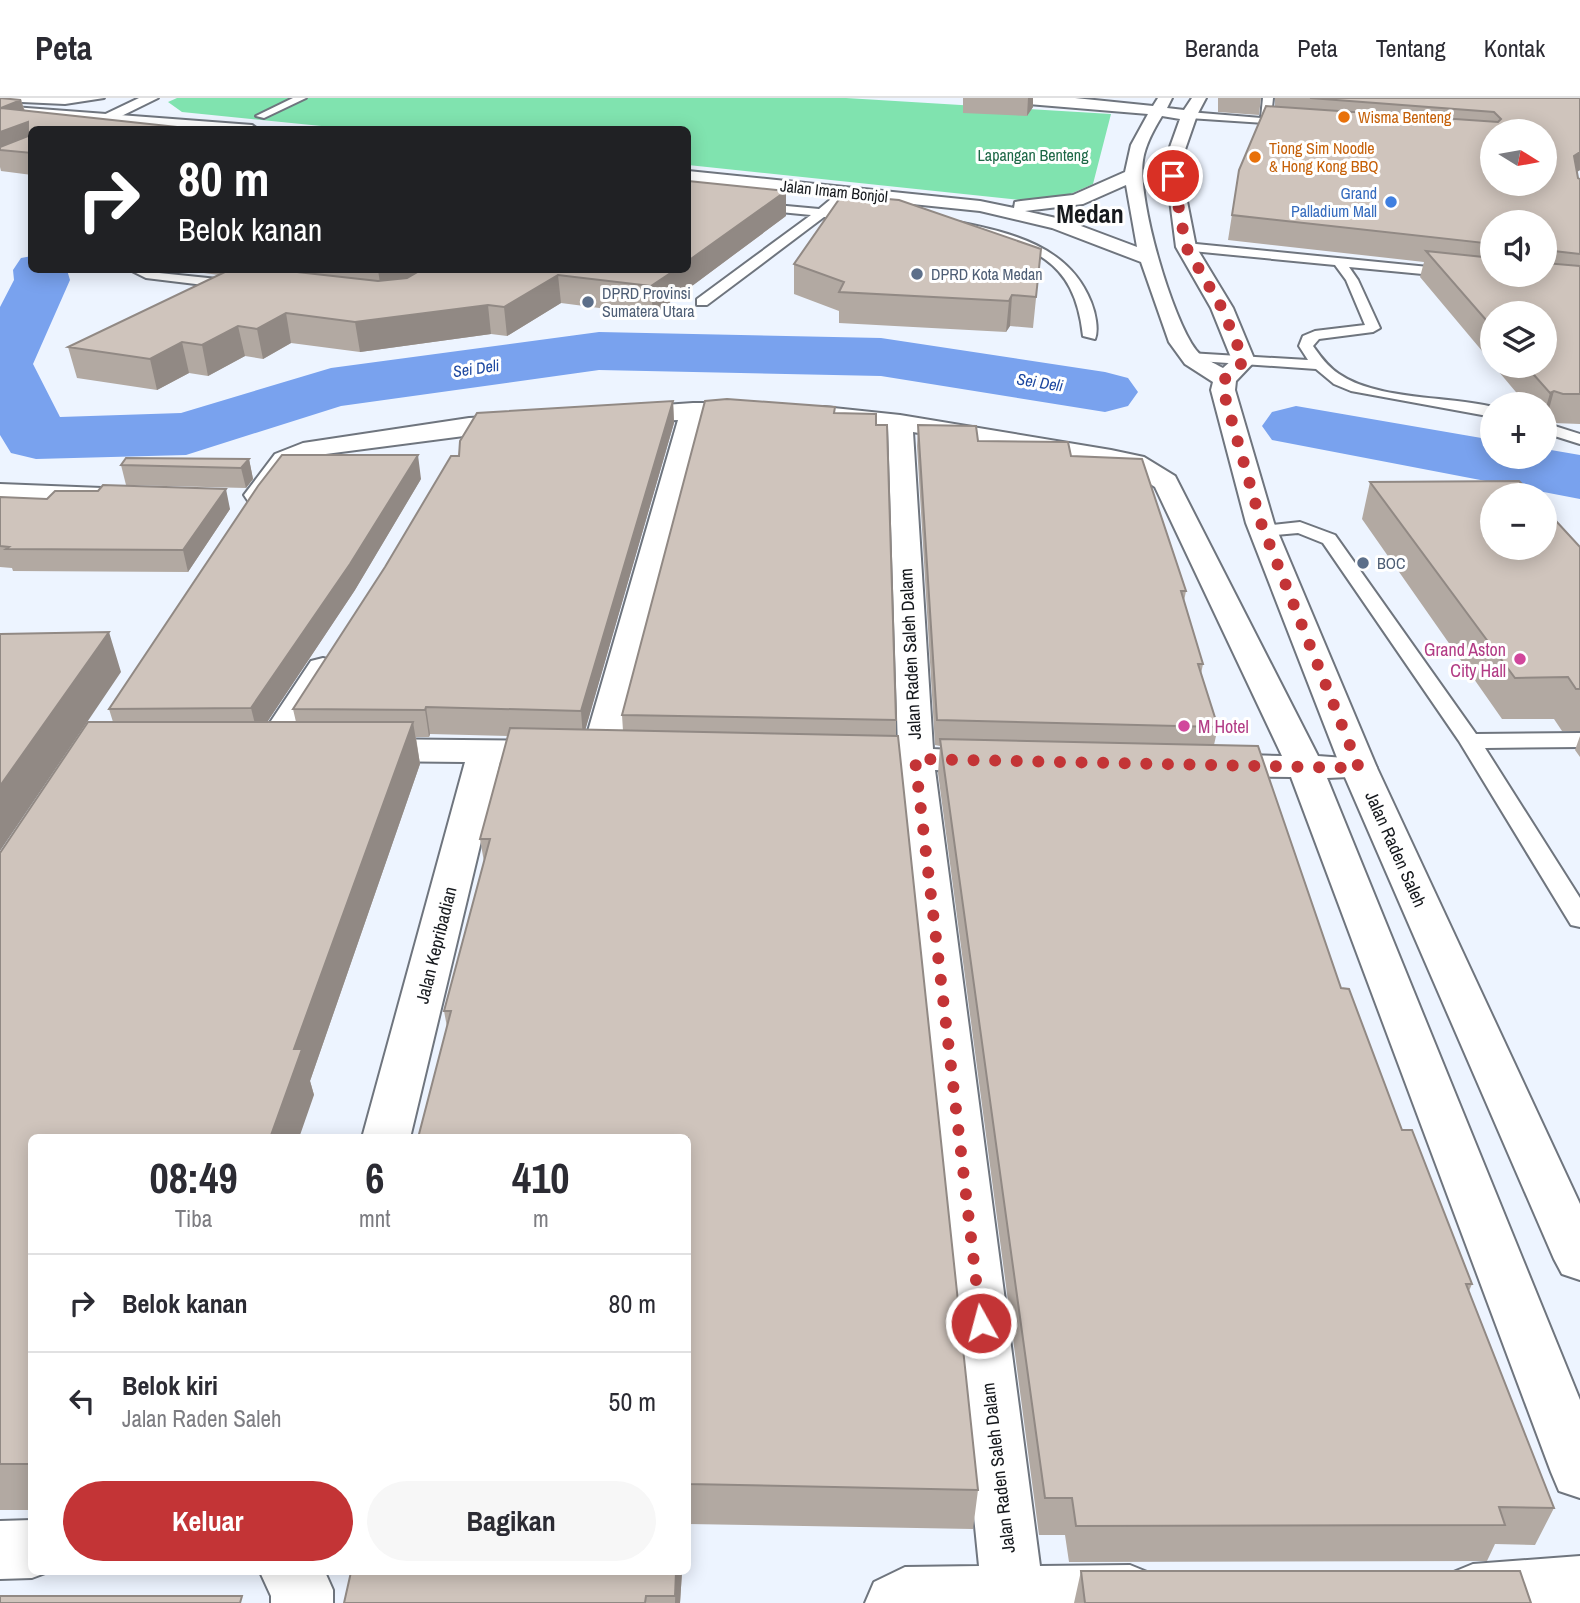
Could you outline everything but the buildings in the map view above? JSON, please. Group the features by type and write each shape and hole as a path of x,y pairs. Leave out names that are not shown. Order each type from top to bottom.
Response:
{"main road":[{"path":"88,126 151,98"},
{"path":"1005,98 1161,104 1187,120"},
{"path":"1149,175 1173,161 1187,120 1199,98"},
{"path":"1149,175 1149,258 1180,343 1189,357 1224,385 1244,361 1222,308 1186,247 1149,175 1134,159 1161,104"},
{"path":"0,111 256,123"},
{"name":"Jalan Imam Bonjol","path":"980,206 1059,204 1091,196 1149,175"},
{"name":"Jalan Imam Bonjol","path":"691,176 980,206 1058,224 1149,258"},
{"name":"Jalan Raden Saleh","path":"1224,385 1262,527 1359,768 1580,1259"},
{"path":"600,752 693,410"},
{"path":"243,505 285,460 301,451 469,426 693,410 788,411 900,422 1111,457 1135,463 1166,482 1305,767 1575,1446"},
{"name":"Jalan Raden Saleh Dalam","path":"900,422 915,759 1013,1595"},
{"path":"448,462 469,426"},
{"path":"0,492 132,497"},
{"path":"271,748 336,648"},
{"path":"232,748 639,753"},
{"name":"Jalan Kepribadian","path":"387,1134 485,752"},
{"path":"822,758 1026,761"},
{"path":"1180,764 1359,768"},
{"path":"0,1550 28,1549"},
{"path":"293,1575 302,1590 302,1603"},
{"path":"1418,1594 1487,1594 1580,1586"},
{"path":"896,1603 905,1597 1180,1595"}],"lane":[{"path":"0,98 65,101 99,98"},
{"path":"256,123 301,98"},
{"path":"1266,121 1268,98"},
{"path":"1187,120 1308,124"},
{"path":"1187,120 1293,133"},
{"path":"702,302 822,213 843,192"},
{"path":"691,200 874,218"},
{"path":"940,224 1012,237 1048,253 1067,271 1090,312 1090,336"},
{"path":"1186,247 1473,275"},
{"path":"1339,262 1352,280 1373,328 1315,335 1308,339 1306,346 1319,365 1337,380 1365,390 1464,403 1480,408"},
{"path":"144,273 257,288"},
{"path":"1189,357 1319,365"},
{"path":"1557,432 1580,439"},
{"path":"1262,527 1300,527 1329,539 1470,741 1580,919"},
{"path":"1470,741 1580,740"}],"green space":[{"name":"Lapangan Benteng","path":"177,98 846,98 1111,114 1093,184 1050,203 691,165 691,126 321,126 182,112 168,102"}],"waterway":[{"name":"Sei Deli","path":"41,273 42,280 2,364 36,438 186,434 331,388 599,351 881,357 1105,392"},
{"name":"Sei Deli","path":"1296,426 1580,477"}],"place":[{"name":"Wisma Benteng","path":"1344,117"},
{"name":"Tiong Sim Noodle & Hong Kong BBQ","path":"1255,157"},
{"name":"Grand Palladium Mall","path":"1391,202"},
{"name":"DPRD Kota Medan","path":"917,274"},
{"name":"DPRD Provinsi Sumatera Utara","path":"588,302"},
{"name":"BOC","path":"1363,563"},
{"name":"Grand Aston City Hall","path":"1520,659"},
{"name":"M Hotel","path":"1184,726"}],"district":[{"name":"Medan","path":"1090,213"}],"route":[{"path":"981,1323 915,759 1359,768 1261,523 1223,390 1225,379 1244,361 1222,308 1186,247 1173,176"}]}
